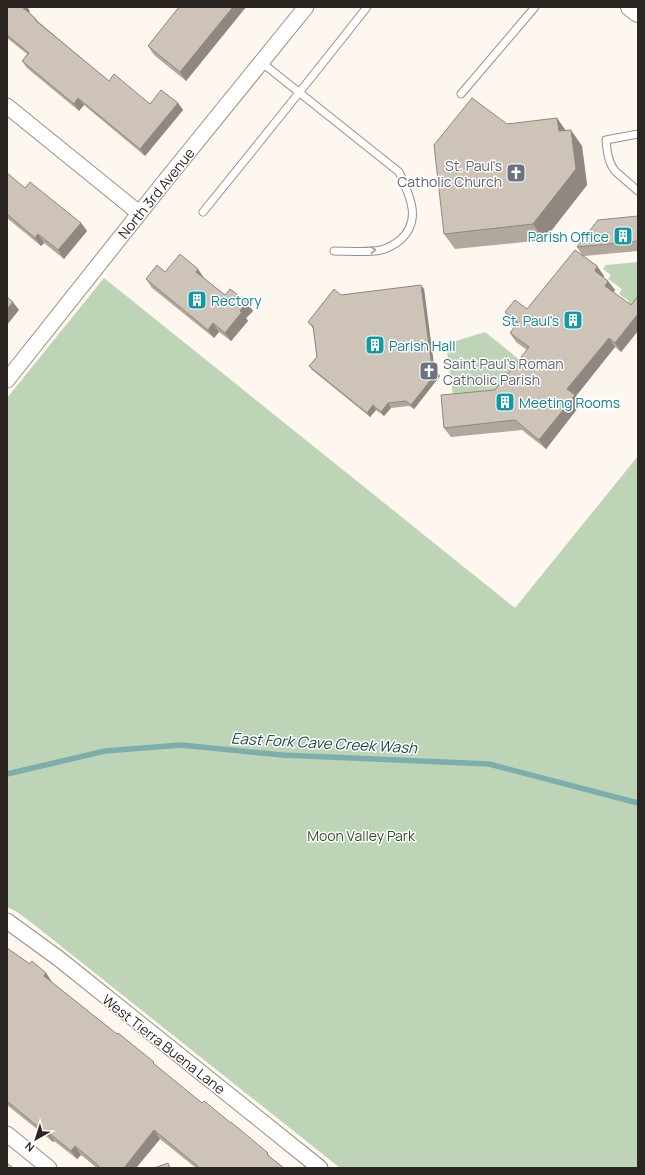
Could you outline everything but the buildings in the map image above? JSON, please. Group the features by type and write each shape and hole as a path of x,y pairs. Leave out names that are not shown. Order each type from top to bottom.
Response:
{"street":[{"name":"North 3rd Avenue","path":"7,380 139,213 306,7"},
{"path":"630,7 638,14"},
{"path":"7,106 139,213"},
{"name":"West Tierra Buena Lane","path":"7,921 58,958 320,1168"},
{"path":"7,1134 48,1168"}],"lane":[{"path":"203,212 367,7"},
{"path":"461,94 535,7"},
{"path":"262,62 399,172 407,190 413,217 411,226 407,233 396,243 380,250 334,251"},
{"path":"638,134 606,140 608,158 612,168 638,191"}],"green space":[{"path":"638,262 638,311 624,307 629,301 619,294 622,289 608,279 611,275 603,269 606,265"},
{"name":"Moon Valley Park","path":"104,278 515,608 638,456 638,1168 340,1168 32,923 7,907 7,398"},
{"path":"485,332 526,365 501,396 454,402 446,344"}],"waterway":[{"name":"East Fork Cave Creek Wash","path":"7,774 105,751 181,745 282,755 489,764 638,803"}],"place":[{"name":"St. Paul's Catholic Church","path":"516,173"},
{"name":"Parish Office","path":"623,236"},
{"name":"Rectory","path":"197,300"},
{"name":"St. Paul's","path":"573,320"},
{"name":"Parish Hall","path":"375,345"},
{"name":"Saint Paul's Roman Catholic Parish","path":"429,371"},
{"name":"Meeting Rooms","path":"505,402"}]}
